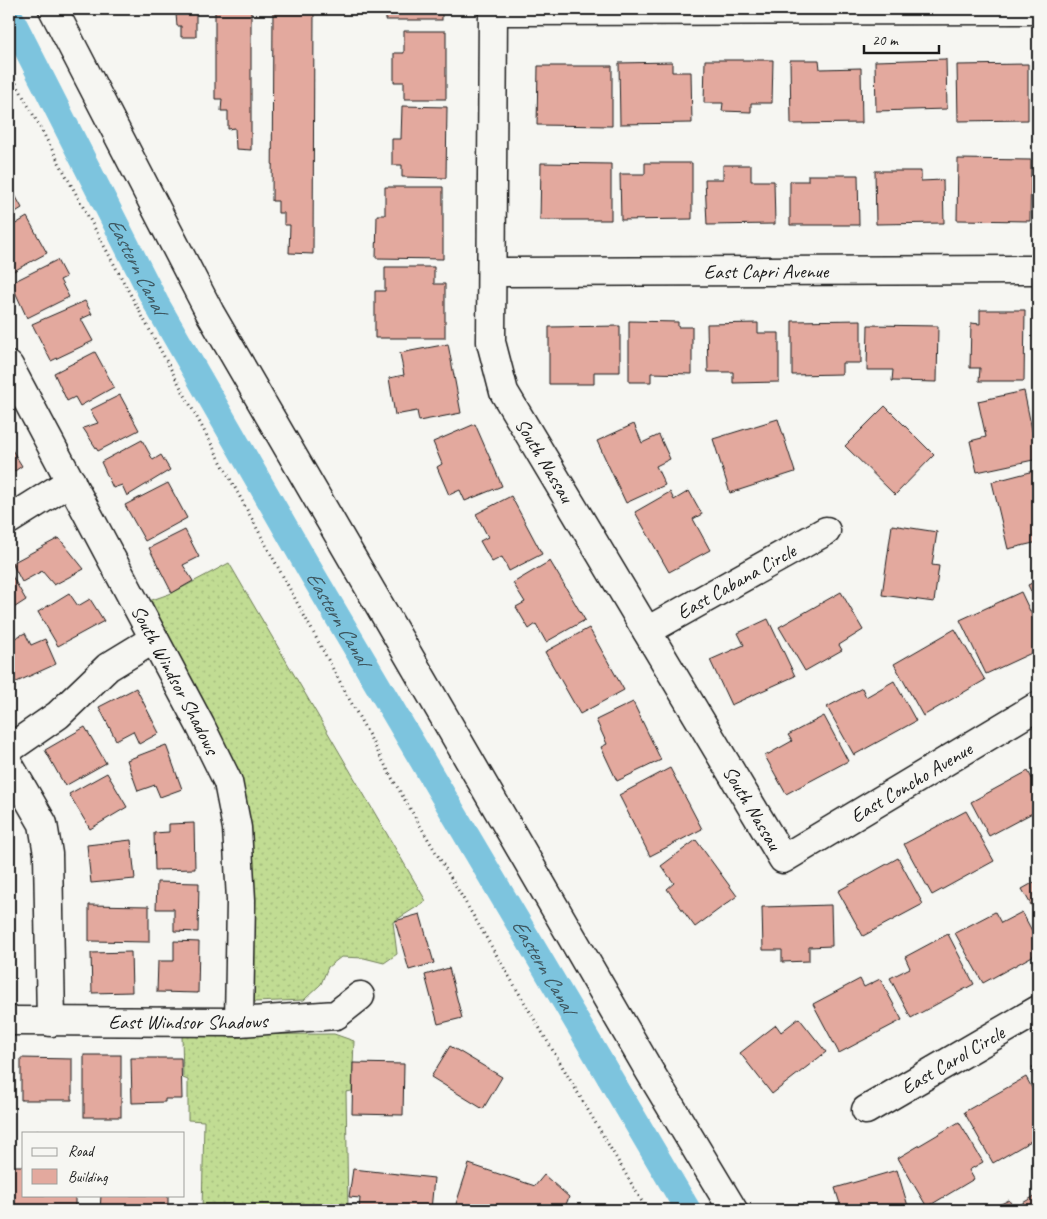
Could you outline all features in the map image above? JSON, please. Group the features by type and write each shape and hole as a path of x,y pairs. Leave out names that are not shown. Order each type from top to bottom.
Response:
{"street":[{"path":"53,9 210,313 650,1072 733,1210"},
{"path":"494,10 1038,10"},
{"name":"South Nassau","path":"494,10 491,342 504,392 783,859"},
{"name":"East Capri Avenue","path":"492,272 1038,270"},
{"name":"South Windsor Shadows","path":"9,366 200,725 228,782 237,828 241,900 239,1022"},
{"path":"9,520 71,481"},
{"name":"East Cabana Circle","path":"647,631 826,531"},
{"path":"9,749 58,715 108,667 154,639"},
{"name":"East Concho Avenue","path":"783,859 1038,706"},
{"path":"9,765 43,824 48,854 52,1022"},
{"name":"East Windsor Shadows","path":"9,1021 239,1022 336,1016 360,996"},
{"name":"East Carol Circle","path":"866,1110 1038,1010"}],"path":[{"path":"9,70 392,778 647,1210"}],"green space":[{"path":"229,563 426,901 393,922 397,954 384,963 364,958 341,957 328,967 321,984 304,1000 254,1002 249,826 232,758 149,601 172,593"},
{"path":"334,1034 354,1041 352,1091 346,1092 348,1210 202,1210 204,1121 188,1120 188,1080 183,1078 182,1035"}],"building":[{"path":"169,9 196,9 196,37 181,37 181,26 177,26 176,14 169,14"},
{"path":"215,9 251,9 251,150 236,149 235,128 228,129 228,111 221,111 222,99 215,99"},
{"path":"273,9 314,9 313,254 289,253 290,225 284,225 284,213 278,213 278,201 272,201"},
{"path":"386,9 442,9 442,20 386,20"},
{"path":"404,31 446,31 446,99 404,99 404,82 394,82 394,53 404,53"},
{"path":"946,59 947,109 876,111 875,61"},
{"path":"705,60 773,60 772,103 751,103 751,112 722,111 723,103 704,103"},
{"path":"790,60 819,60 820,69 861,68 862,123 791,124"},
{"path":"672,62 672,72 691,72 692,123 620,124 619,63"},
{"path":"1028,64 1028,120 958,121 957,65"},
{"path":"538,66 612,66 612,126 537,125"},
{"path":"402,106 447,107 446,178 402,177 402,165 392,165 392,139 401,139"},
{"path":"958,159 1031,160 1030,221 957,220"},
{"path":"541,163 611,164 611,220 540,220"},
{"path":"645,163 692,163 692,219 621,220 620,174 645,174"},
{"path":"723,165 751,165 751,181 774,181 775,224 707,225 705,179 723,179"},
{"path":"875,171 921,171 921,181 943,180 944,223 876,224"},
{"path":"808,175 858,175 859,225 790,225 790,181 808,181"},
{"path":"9,184 22,208 9,216"},
{"path":"385,187 443,187 443,259 376,258 377,215 385,215"},
{"path":"27,217 47,253 10,273 9,228"},
{"path":"57,260 66,277 60,280 69,297 27,318 11,283"},
{"path":"385,267 434,267 434,284 445,284 445,338 375,338 375,291 385,291"},
{"path":"85,301 92,314 81,319 93,341 51,361 32,324"},
{"path":"980,310 1025,310 1024,381 979,381 980,368 970,368 971,323 980,324"},
{"path":"861,320 861,363 842,363 842,374 792,375 792,321"},
{"path":"629,321 678,322 678,327 692,327 692,374 651,373 651,382 629,382"},
{"path":"758,323 758,333 779,333 779,382 733,383 733,372 708,372 707,324"},
{"path":"868,325 938,326 937,382 892,381 893,370 867,370"},
{"path":"620,326 620,372 594,372 594,384 549,384 549,327"},
{"path":"448,344 461,413 419,421 417,411 395,415 389,378 404,375 400,353"},
{"path":"95,352 114,387 80,406 75,397 67,401 54,373"},
{"path":"1024,391 1038,459 977,472 970,441 986,437 978,401"},
{"path":"120,395 139,430 98,451 83,428 98,423 90,410"},
{"path":"885,406 934,455 895,495 845,446"},
{"path":"778,419 795,472 730,493 713,439"},
{"path":"475,424 502,486 465,501 460,490 449,495 437,467 442,464 433,442"},
{"path":"634,424 642,443 659,435 670,459 656,466 665,485 626,503 597,441"},
{"path":"142,440 153,460 161,455 170,470 127,496 122,485 113,488 101,462"},
{"path":"9,445 22,466 9,475"},
{"path":"1038,470 1038,542 1008,549 992,482"},
{"path":"168,483 187,518 145,541 125,505"},
{"path":"689,491 702,514 693,519 710,550 669,572 635,512 670,492 674,500"},
{"path":"511,496 542,554 509,571 502,557 492,562 480,541 488,537 476,514"},
{"path":"892,525 937,532 932,565 939,566 934,602 882,595"},
{"path":"185,530 199,557 183,565 193,581 172,593 149,548"},
{"path":"59,538 84,569 54,585 42,571 22,582 12,563"},
{"path":"550,561 585,620 546,642 536,624 529,629 516,607 525,602 513,583"},
{"path":"9,571 26,600 9,611"},
{"path":"1038,580 1038,606 1028,585"},
{"path":"841,592 863,630 839,645 842,650 805,671 779,627"},
{"path":"1021,592 1038,628 1038,650 986,674 960,620"},
{"path":"69,593 78,606 90,599 104,621 58,646 38,612"},
{"path":"768,619 795,676 731,705 710,660 744,645 738,633"},
{"path":"589,628 624,690 580,714 545,652"},
{"path":"955,629 985,680 923,716 894,664"},
{"path":"25,633 31,645 45,639 56,664 10,685 9,641"},
{"path":"894,681 916,721 854,755 827,707 862,688 866,697"},
{"path":"136,688 159,733 139,744 133,731 116,740 99,707"},
{"path":"633,702 661,760 617,781 601,747 607,744 596,720"},
{"path":"824,716 848,761 786,794 765,756 792,741 788,735"},
{"path":"85,727 106,763 65,786 45,750"},
{"path":"166,745 182,789 160,797 155,785 138,791 127,760"},
{"path":"670,768 702,829 650,856 619,795"},
{"path":"1028,771 1038,790 1038,810 989,836 971,802"},
{"path":"107,773 127,807 90,829 69,794"},
{"path":"966,811 994,861 932,895 904,844"},
{"path":"194,823 195,869 155,870 154,833 169,832 169,824"},
{"path":"9,826 15,839 9,842"},
{"path":"131,840 135,879 91,883 87,845"},
{"path":"696,840 737,896 695,927 667,889 674,883 661,866"},
{"path":"898,858 923,904 863,936 838,891"},
{"path":"1038,880 1038,917 1022,889"},
{"path":"157,882 199,883 198,932 174,931 174,909 156,909"},
{"path":"89,905 149,906 149,942 89,941"},
{"path":"831,905 832,946 809,947 809,961 782,962 782,950 763,950 762,907"},
{"path":"995,912 1001,923 1022,912 1038,942 1038,953 983,983 955,933"},
{"path":"420,914 434,963 409,970 395,921"},
{"path":"948,934 974,984 911,1018 890,978 910,968 905,957"},
{"path":"174,941 199,942 198,993 157,992 158,961 174,961"},
{"path":"9,942 11,942 10,993 9,993"},
{"path":"131,952 132,992 92,993 91,953"},
{"path":"449,968 462,1018 438,1024 425,975"},
{"path":"860,979 864,987 880,979 902,1020 839,1053 813,1004"},
{"path":"799,1018 826,1052 772,1094 740,1053 776,1025 781,1032"},
{"path":"450,1046 502,1077 483,1109 431,1077"},
{"path":"84,1055 121,1055 121,1117 84,1117"},
{"path":"21,1058 72,1059 72,1100 21,1100"},
{"path":"131,1058 181,1058 182,1099 165,1099 165,1102 132,1103"},
{"path":"353,1063 404,1064 403,1115 352,1114"},
{"path":"1038,1064 1038,1078 1032,1067"},
{"path":"1026,1077 1038,1099 1038,1137 993,1163 964,1112"},
{"path":"959,1122 983,1162 969,1170 974,1179 927,1207 898,1158"},
{"path":"37,1131 76,1132 37,1132"},
{"path":"469,1164 535,1186 544,1175 569,1197 562,1210 454,1210"},
{"path":"9,1166 22,1166 22,1196 75,1196 75,1210 9,1210"},
{"path":"353,1169 434,1178 431,1210 359,1210 360,1198 349,1197"},
{"path":"897,1170 908,1206 895,1210 842,1210 835,1188"},
{"path":"1038,1194 1038,1210 1024,1210 1021,1204"},
{"path":"101,1196 168,1196 168,1210 100,1210"},
{"path":"1009,1200 1014,1210 989,1210"}],"waterway":[{"name":"Eastern Canal","path":"9,14 156,303 311,572 688,1210"}]}
